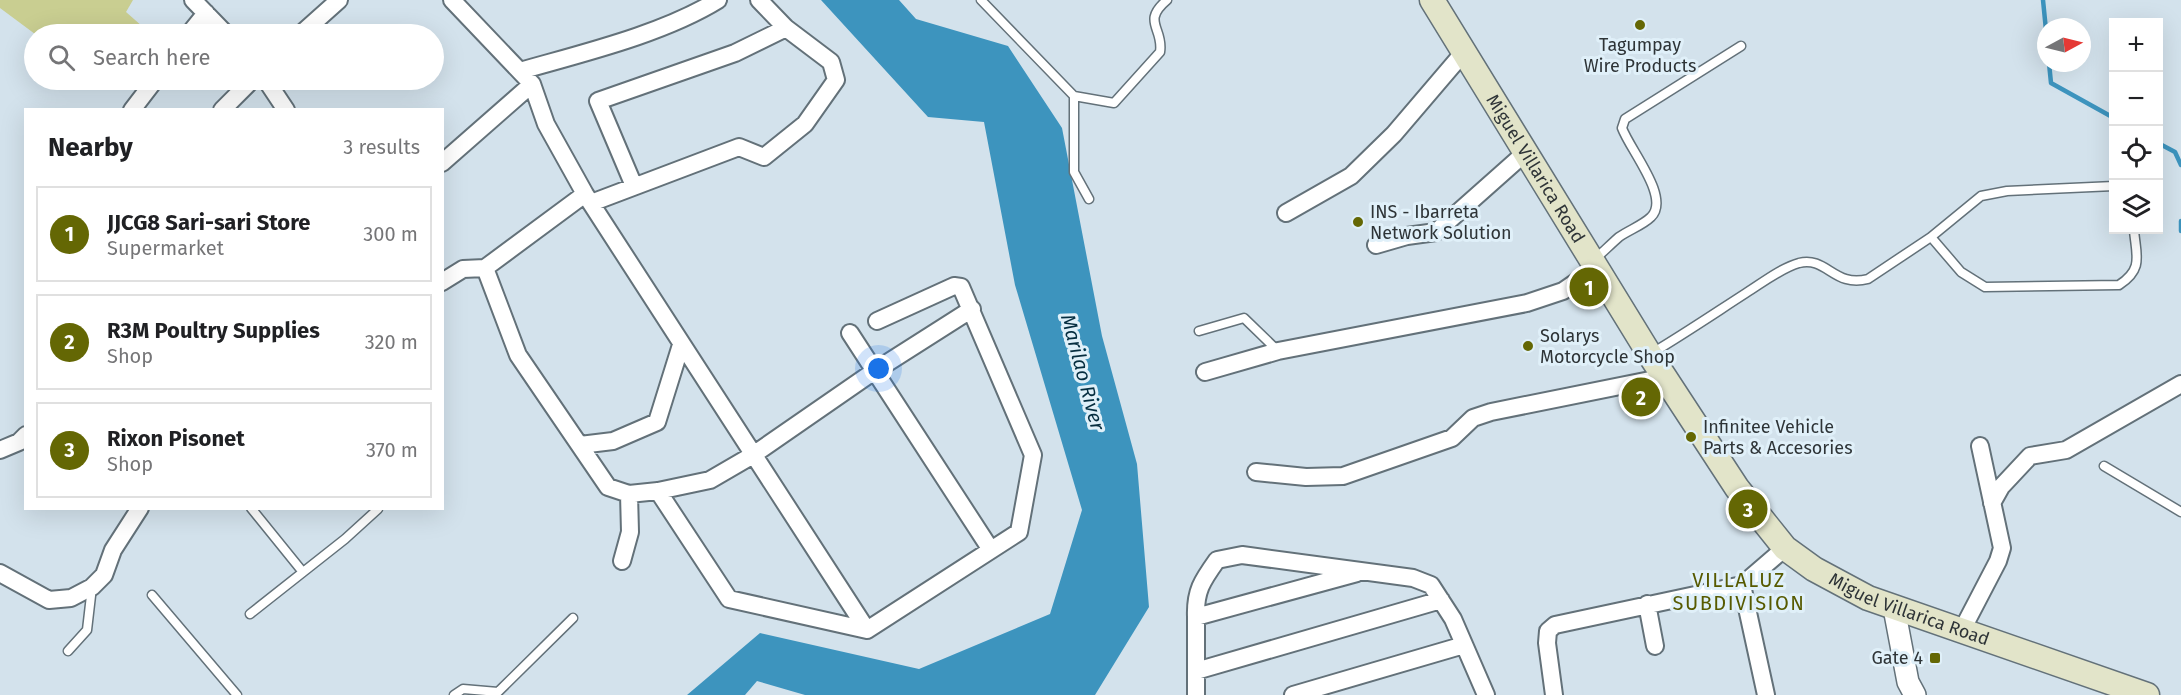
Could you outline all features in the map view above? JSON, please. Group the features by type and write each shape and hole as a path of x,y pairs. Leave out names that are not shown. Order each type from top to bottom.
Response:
{"main road":[{"name":"Miguel Villarica Road","path":"1432,0 1593,266 1650,355 1737,488 1785,548 1814,569 1894,608 2147,695"}],"street":[{"path":"193,0 216,24"},
{"path":"312,24 339,0"},
{"path":"452,0 532,84 546,124 588,198 867,630"},
{"path":"520,71 597,48 696,14 718,0"},
{"path":"444,281 464,269 485,268 588,198 634,186 739,147 764,157 805,124 836,80 831,62 786,28 759,0"},
{"path":"197,24 206,13"},
{"path":"634,186 598,100 735,53 786,28"},
{"path":"1286,213 1351,176 1394,134 1464,52"},
{"path":"444,161 532,84"},
{"path":"134,108 147,90"},
{"path":"224,108 242,90"},
{"path":"273,90 285,108"},
{"path":"1376,245 1436,232 1525,153"},
{"path":"1205,372 1278,351 1527,303 1563,291 1593,266"},
{"path":"485,268 518,355 608,487 629,494 658,491 710,480 753,455 873,372 972,309"},
{"path":"658,491 729,599 867,630 1019,532 1033,455 972,309 958,286 877,321"},
{"path":"850,333 873,372 991,550"},
{"path":"580,445 613,441 657,422 681,345"},
{"path":"1256,472 1305,477 1343,476 1452,438 1473,418 1491,412 1665,377"},
{"path":"1992,503 2001,486 2030,456 2066,450 2181,384"},
{"path":"0,450 19,442 24,437"},
{"path":"1961,632 1998,561 2002,548 1980,446"},
{"path":"622,561 630,532 629,494"},
{"path":"0,573 49,600 71,598 92,586 104,575 114,550 139,510"},
{"path":"1554,695 1548,651 1548,632 1555,625 1742,585 1785,548"},
{"path":"1196,695 1195,598 1217,560 1242,555 1413,578 1431,585 1464,645 1486,695"},
{"path":"1196,618 1364,571"},
{"path":"1742,585 1766,695"},
{"path":"1196,670 1441,600"},
{"path":"1647,604 1655,646"},
{"path":"1894,608 1908,682 1915,695"},
{"path":"1293,695 1464,645"}],"lane":[{"path":"981,0 1074,96 1114,104 1160,52 1161,45 1153,20 1157,9 1167,0"},
{"path":"1593,266 1619,237 1652,216 1658,206 1657,194 1626,140 1622,128 1625,119 1741,46"},
{"path":"1074,96 1074,172 1089,199"},
{"path":"1650,355 1772,277 1799,263 1817,263 1847,282 1868,279 1931,237 1981,196 2007,191 2109,186"},
{"path":"1931,237 1960,272 1984,287 2119,285 2132,277 2137,265 2134,234"},
{"path":"1199,331 1244,318 1278,351"},
{"path":"2104,466 2181,512"},
{"path":"253,510 302,571"},
{"path":"250,614 377,510"},
{"path":"68,651 87,630 92,586"},
{"path":"152,595 237,695"},
{"path":"454,695 466,692 498,692 573,618"}],"green space":[{"path":"0,0 133,0 126,12 140,24 24,24 24,26 0,8"}],"water":[{"name":"Marilao River","path":"821,0 899,0 916,19 1008,46 1062,128 1102,336 1137,464 1149,607 1095,695 805,695 757,681 745,695 687,695 760,633 919,669 1050,614 1082,510 1015,285 984,122 928,117"}],"waterway":[{"path":"2043,0 2045,18"},
{"path":"2050,72 2051,83 2109,115"},
{"path":"2163,146 2175,152 2181,165"},
{"path":"2181,221 2181,231"}],"place":[{"name":"Tagumpay Wire Products","path":"1640,25"},
{"name":"INS - Ibarreta Network Solution","path":"1358,222"},
{"name":"JJCG8 Sari-sari Store","path":"1589,287"},
{"name":"Solarys Motorcycle Shop","path":"1528,346"},
{"name":"R3M Poultry Supplies","path":"1641,397"},
{"name":"Infinitee Vehicle Parts & Accesories","path":"1691,437"},
{"name":"Rixon Pisonet","path":"1748,509"},
{"name":"Gate 4","path":"1935,658"}],"district":[{"name":"VILLALUZ SUBDIVISION","path":"1739,592"}]}
